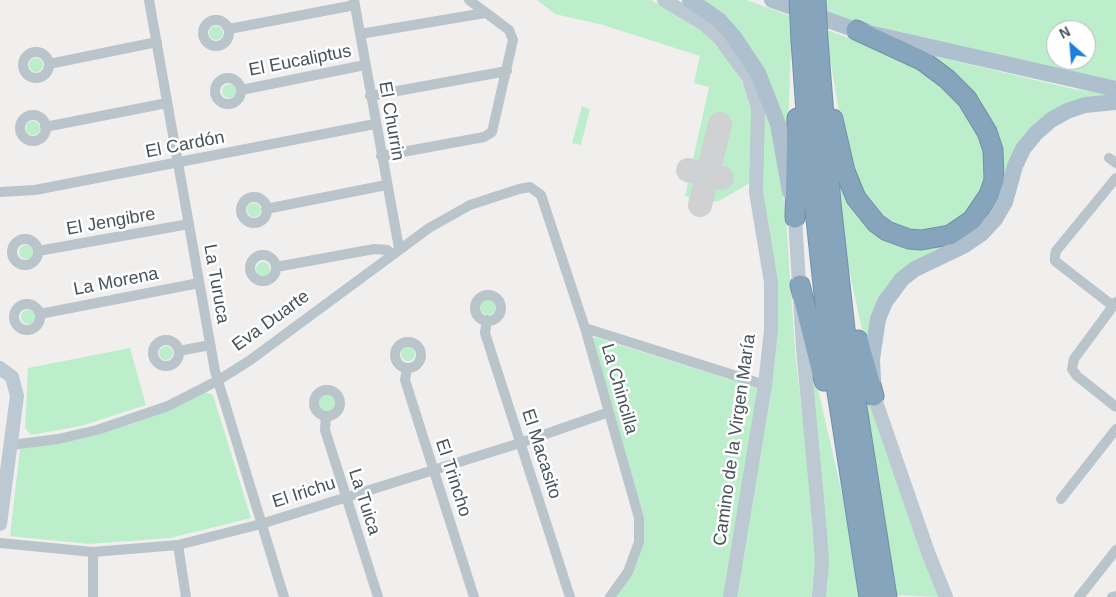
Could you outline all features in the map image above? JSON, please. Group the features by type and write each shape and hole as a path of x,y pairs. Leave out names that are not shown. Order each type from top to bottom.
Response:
{"highway":[{"path":"799,0 809,40 830,107 845,171 856,198 876,223 899,236 922,240 950,235 972,220 989,195 994,180 993,150 979,115 961,92 923,61 856,30"},
{"path":"795,218 795,134 802,62 809,40 816,0"},
{"path":"802,62 826,311 846,450 875,575 887,597"},
{"path":"820,74 837,259 875,575 869,597"},
{"path":"837,259 861,356 874,396"},
{"path":"800,285 828,398 846,450"}],"main road":[{"path":"690,0 718,20 734,37 758,73 778,124 795,218"},
{"path":"772,0 856,30 1116,89"},
{"path":"874,396 872,359 874,337 878,319 892,290 915,269 965,245 981,234 995,219 1005,202 1015,166 1023,149 1046,124 1067,111 1085,105 1116,102"}],"street":[{"name":"La Turuca","path":"149,0 217,381 284,597"},
{"path":"381,156 490,134 507,71 513,40 512,34 469,0"},
{"name":"Camino de la Virgen María","path":"664,0 704,24 721,40 749,78 755,92 758,108 756,192 771,282 771,330 765,385 730,597"},
{"path":"229,30 354,3"},
{"name":"El Churrin","path":"354,3 376,124 395,251"},
{"name":"El Eucaliptus","path":"360,34 485,13"},
{"path":"49,64 157,42"},
{"name":"El Eucaliptus","path":"241,90 365,65"},
{"path":"370,96 507,71"},
{"path":"46,127 167,102"},
{"name":"El Cardón","path":"0,192 35,190 376,124"},
{"path":"1116,178 1056,251 1055,256 1055,261 1114,304 1074,359 1072,369 1077,376 1116,408"},
{"path":"266,209 386,185"},
{"name":"Eva Duarte","path":"11,446 58,439 128,421 168,406 217,381 271,346 395,251 429,228 470,206 519,188 534,188"},
{"name":"La Chincilla","path":"534,188 541,195 585,328 640,518 639,542 628,572 610,597"},
{"path":"795,218 802,348 822,562 819,597"},
{"name":"El Jengibre","path":"38,251 189,224"},
{"path":"276,267 374,249 395,251"},
{"name":"La Morena","path":"40,314 199,283"},
{"name":"El Macasito","path":"487,320 486,333 570,597"},
{"path":"585,328 765,385"},
{"path":"179,351 210,345"},
{"path":"0,368 12,376 17,396 0,524"},
{"name":"El Trincho","path":"407,368 405,380 474,597"},
{"path":"874,396 929,555 946,597"},
{"name":"El Irichu","path":"0,544 93,552 178,545 261,524 345,496 520,443 609,412"},
{"name":"La Tuica","path":"326,416 325,430 378,597"},
{"path":"1061,499 1116,429"},
{"path":"178,545 186,597"},
{"path":"1079,597 1116,550"},
{"path":"93,552 93,597"},
{"path":"1112,597 1116,596"}],"green space":[{"path":"537,0 651,0 702,30 730,61 749,93 752,108 750,180 748,184 719,201 706,203 685,196 709,87 694,83 700,56 603,25 555,14"},
{"path":"701,0 747,0 792,17 788,130"},
{"path":"824,0 1116,0 1116,81 1068,70 1096,70 1096,20 1046,20 1046,65 857,22 825,11"},
{"path":"213,26 219,26 223,33 219,40 213,40 209,36 209,30"},
{"path":"825,29 891,54 943,82 982,134 989,180 959,224 921,235 879,220 849,170"},
{"path":"930,55 1073,89 1116,95 1049,116 1001,199 977,231 916,262 866,348 842,237 835,163 873,225 951,239 1000,165"},
{"path":"33,58 39,58 43,65 39,72 33,72 29,68 29,62"},
{"path":"226,84 232,84 236,91 232,98 226,98 222,94 222,88"},
{"path":"582,106 590,109 581,145 572,143"},
{"path":"763,108 773,126 786,218 795,350 815,531 816,560 813,597 735,597 770,385 761,191"},
{"path":"30,121 36,121 40,128 36,135 30,135 26,131 26,125"},
{"path":"251,203 257,203 261,210 257,217 251,217 247,213 247,207"},
{"path":"23,245 29,245 33,252 29,259 23,259 19,255 19,249"},
{"path":"260,262 266,262 270,269 266,276 260,276 256,272 256,266"},
{"path":"485,299 491,299 496,304 494,313 485,315 480,310 480,304"},
{"path":"25,310 31,310 35,317 31,324 25,324 21,320 21,314"},
{"path":"594,337 758,388 724,597 615,597 643,543 644,517 592,342"},
{"path":"163,346 169,346 173,353 169,360 163,360 159,356 159,350"},
{"path":"405,347 411,347 415,354 411,361 405,361 401,357 401,351"},
{"path":"130,348 146,405 81,426 31,435 25,428 28,368"},
{"path":"854,351 941,597 892,595"},
{"path":"811,358 840,485 861,597 824,597"},
{"path":"204,392 213,395 251,518 170,538 89,544 10,536 20,449 87,437 134,423 179,406"},
{"path":"324,395 330,395 335,400 333,409 324,411 319,406 319,400"}],"taxiway":[{"path":"700,205 720,124"},
{"path":"688,170 722,178"}]}
